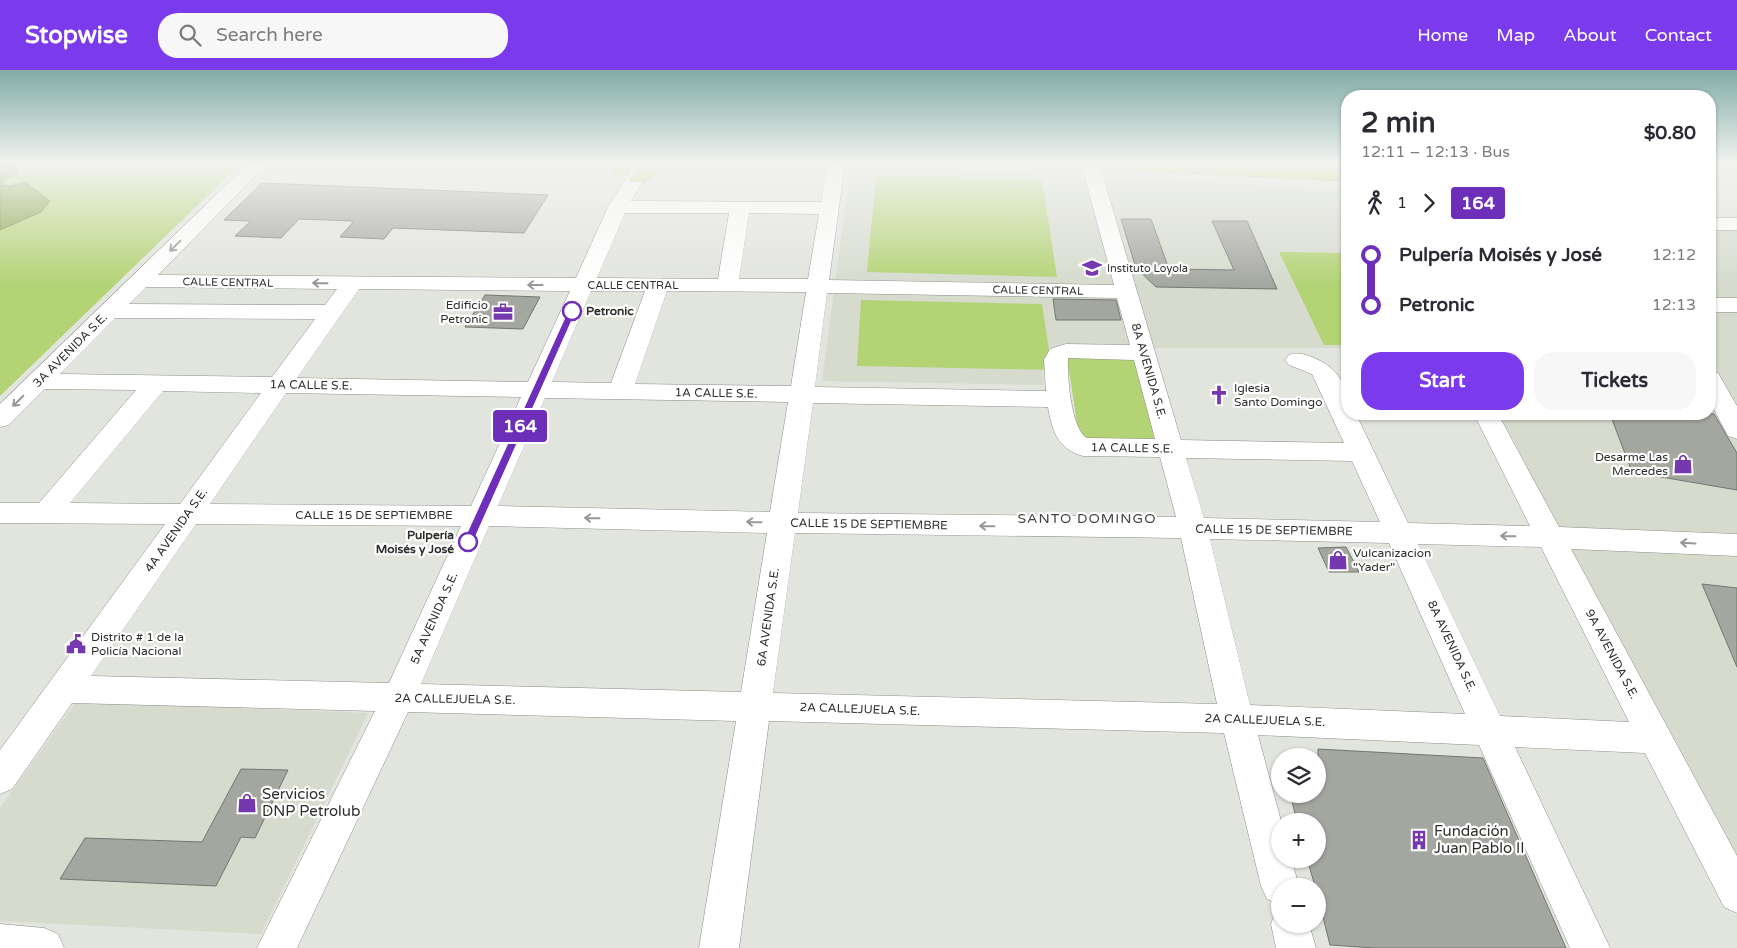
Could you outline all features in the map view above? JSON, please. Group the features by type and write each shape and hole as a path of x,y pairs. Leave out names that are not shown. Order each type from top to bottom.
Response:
{"street":[{"name":"3A AVENIDA S.E.","path":"0,419 218,204"},
{"name":"6A AVENIDA S.E.","path":"719,948 829,204"},
{"name":"8A AVENIDA S.E.","path":"1105,204 1126,292 1145,353 1193,528 1237,719 1278,878"},
{"path":"618,206 828,208"},
{"name":"5A AVENIDA S.E.","path":"277,948 399,697 618,206"},
{"path":"727,286 740,208"},
{"path":"1716,224 1737,224"},
{"name":"CALLE CENTRAL","path":"140,281 817,286 1126,292"},
{"path":"212,311 236,282"},
{"name":"4A AVENIDA S.E.","path":"0,778 352,283"},
{"path":"620,391 658,285"},
{"path":"1716,305 1737,305"},
{"path":"109,310 331,312"},
{"path":"1060,399 1056,360 1058,354 1066,351 1145,353"},
{"name":"8A AVENIDA S.E.","path":"1297,360 1320,369 1328,380 1341,409"},
{"name":"1A CALLE S.E.","path":"38,381 1060,399 1066,432 1072,441 1083,447 1360,452"},
{"path":"46,514 156,383"},
{"path":"1716,390 1737,430"},
{"name":"8A AVENIDA S.E.","path":"1346,420 1492,731 1590,948"},
{"name":"9A AVENIDA S.E.","path":"1489,420 1737,894"},
{"name":"CALLE 15 DE SEPTIEMBRE","path":"0,513 480,516 782,523 1193,528 1550,537 1737,545"},
{"name":"2A CALLEJUELA S.E.","path":"64,688 1237,719 1656,738"},
{"path":"1292,933 1296,948"},
{"path":"0,944 44,948"}],"shaded area":[{"path":"0,204 199,204 0,396"},
{"path":"0,204 48,204 41,212 0,230"},
{"name":"Instituto Loyola","path":"846,204 1341,204 1341,348 1040,348 1044,385 822,381"},
{"path":"873,204 1046,204 1057,277 867,272"},
{"path":"1716,223 1737,224 1737,894 1489,420 1716,420"},
{"path":"1279,252 1341,253 1341,345 1324,345"},
{"path":"861,300 1042,304 1052,370 857,366"},
{"path":"1067,358 1126,358 1137,361 1157,430 1155,438 1138,443 1117,444 1079,436"},
{"path":"76,702 368,713 261,934 0,921 0,808"}],"building":[{"path":"240,204 542,204 524,233 393,228 384,239 340,237 354,221 299,219 281,238 235,236 251,221 224,220"},
{"name":"Instituto Loyola","path":"1121,219 1151,219 1169,269 1234,270 1212,221 1247,221 1277,289 1156,287 1136,268"},
{"name":"Edificio Petronic","path":"485,295 540,297 523,329 465,327"},
{"path":"1053,299 1116,300 1121,320 1056,320"},
{"path":"1716,417 1737,453 1737,490 1632,472 1612,420 1716,420"},
{"name":"Vulcanizacion \"Yader\"","path":"1346,547 1359,572 1329,572 1318,548"},
{"path":"1702,584 1737,588 1737,667 1713,610"},
{"name":"Fundación Juan Pablo II","path":"1326,749 1483,758 1566,948 1374,948 1330,945 1326,929 1326,878 1313,878 1310,868 1326,868 1326,813 1295,813 1292,803 1326,803"},
{"path":"241,769 288,770 255,838 241,837 216,886 60,879 85,838 202,842"}],"bus line":[{"name":"164","path":"468,542 572,311"}],"place":[{"name":"Instituto Loyola","path":"1092,268"},
{"name":"Petronic","path":"572,311"},
{"name":"Edificio Petronic","path":"503,312"},
{"name":"Iglesia Santo Domingo","path":"1219,395"},
{"name":"Desarme Las Mercedes","path":"1683,464"},
{"name":"Pulpería Moisés y José","path":"468,542"},
{"name":"Vulcanizacion \"Yader\"","path":"1338,560"},
{"name":"Distrito # 1 de la Policía Nacional","path":"76,644"},
{"name":"Servicios DNP Petrolub","path":"247,803"},
{"name":"Fundación Juan Pablo II","path":"1419,840"}],"district":[{"name":"SANTO DOMINGO","path":"1087,518"}]}
